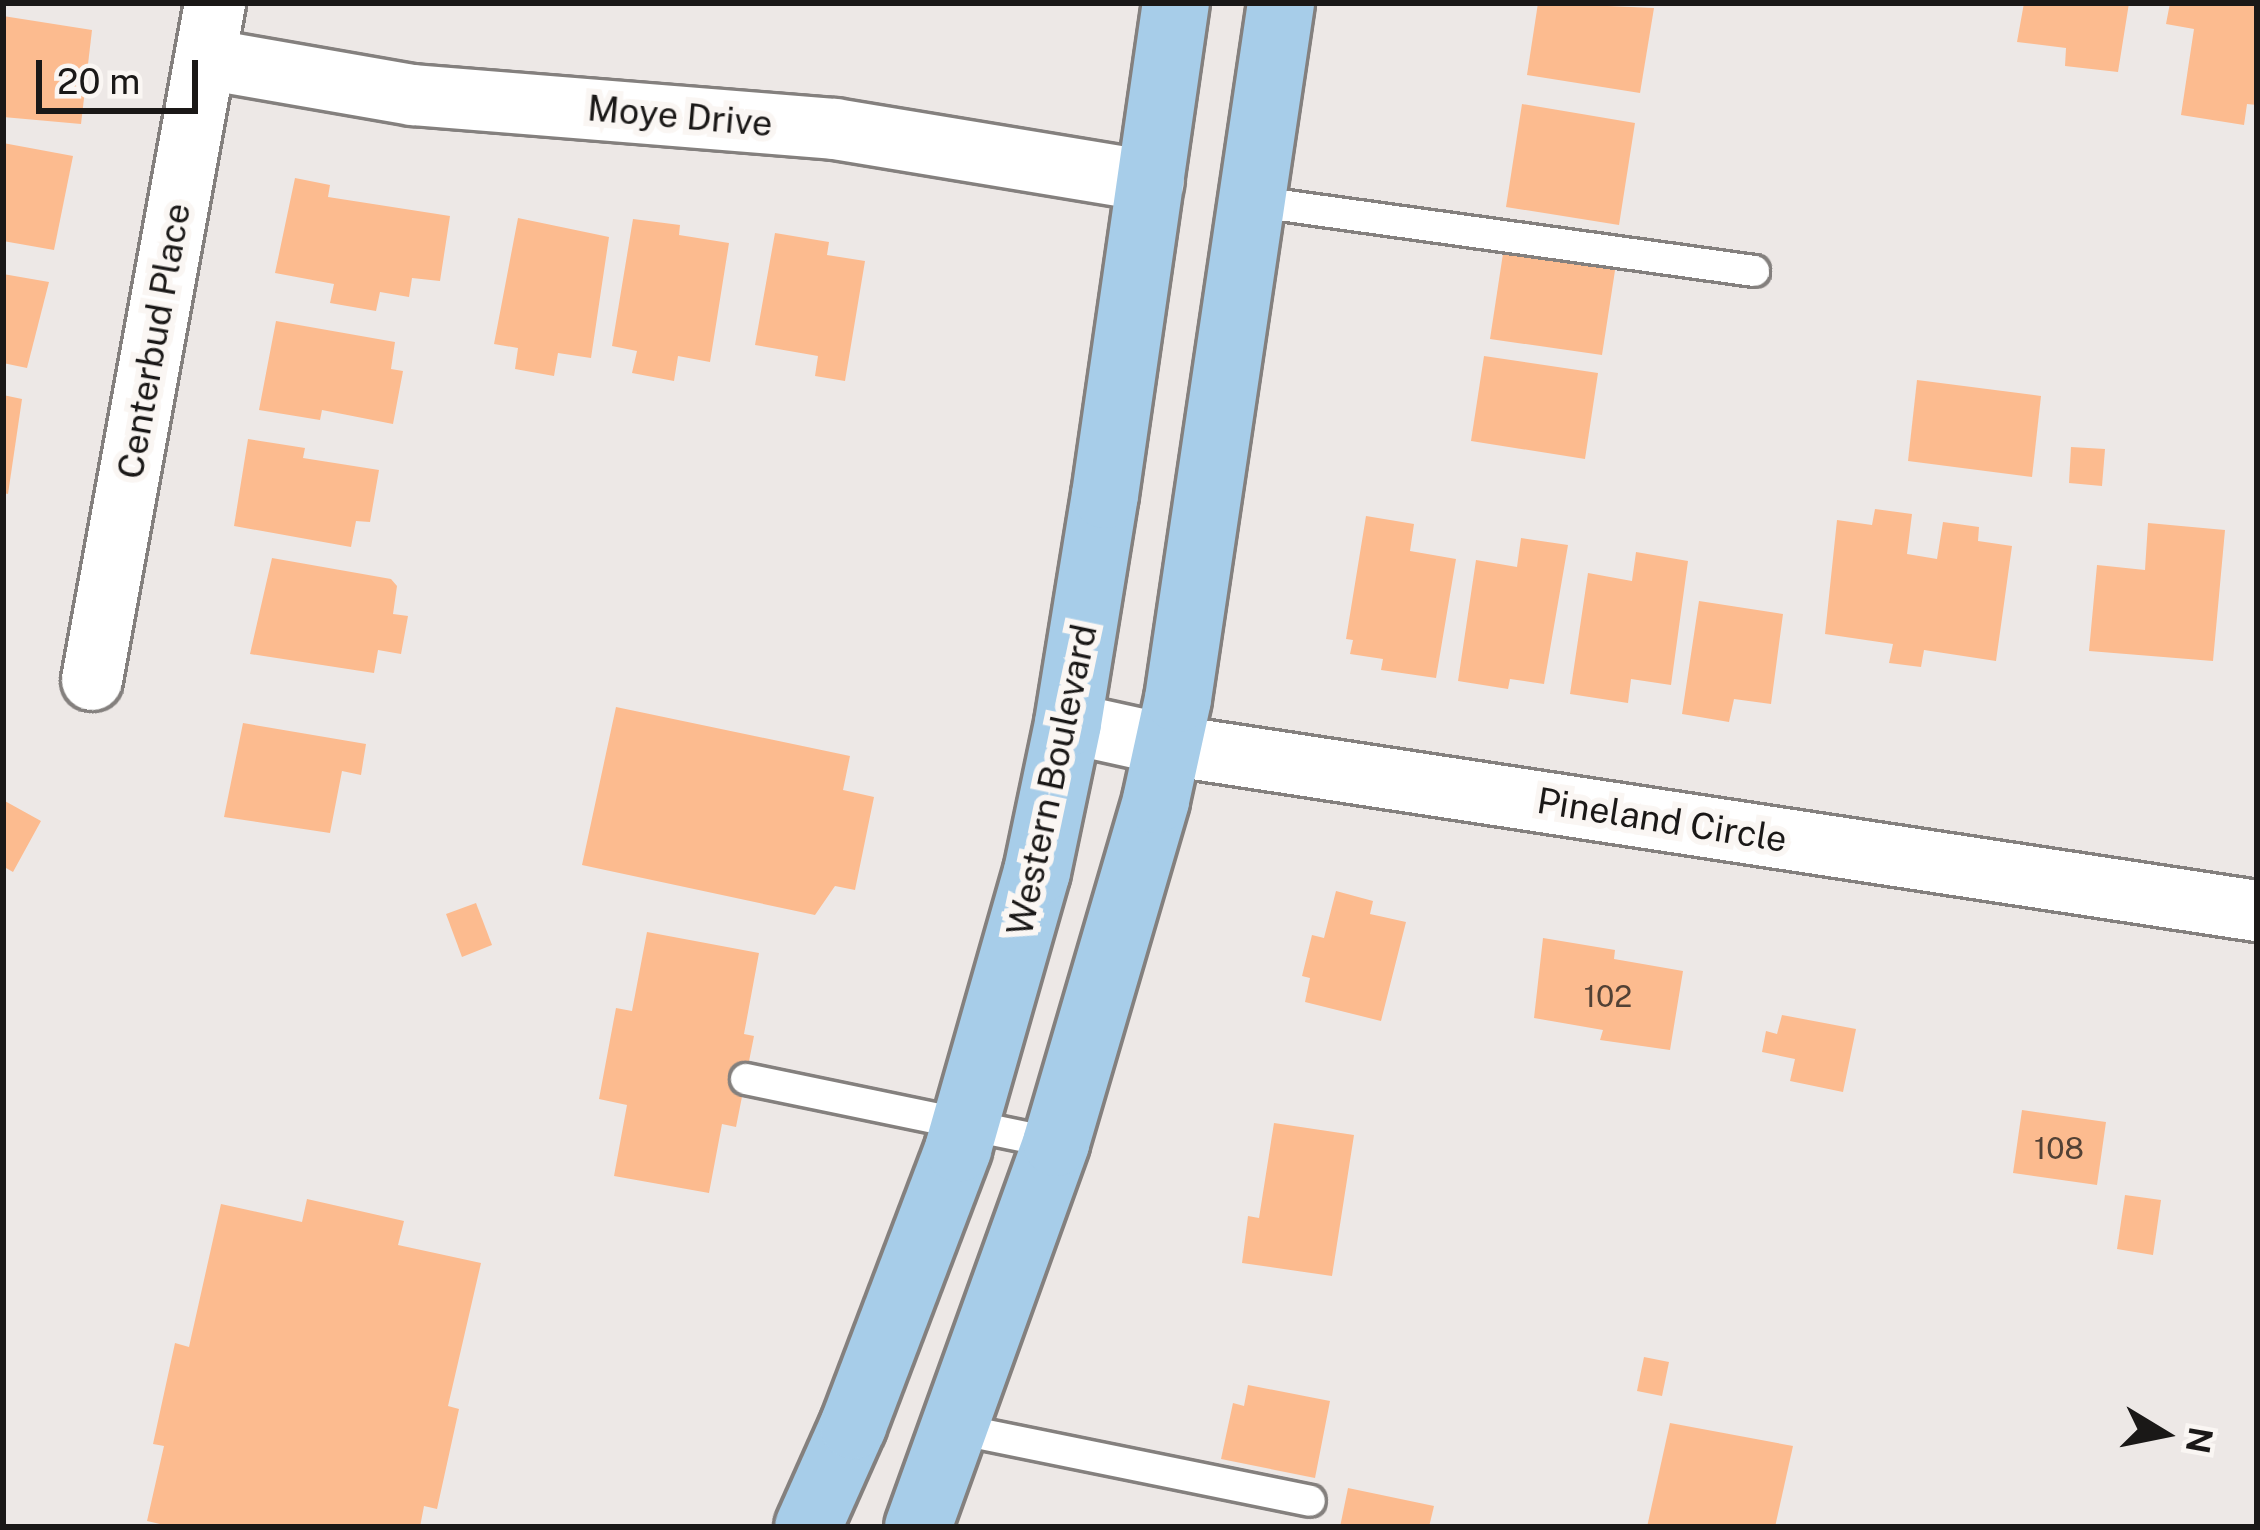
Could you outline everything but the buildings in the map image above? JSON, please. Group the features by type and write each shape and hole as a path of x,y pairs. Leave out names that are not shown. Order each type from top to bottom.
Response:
{"main road":[{"name":"Western Boulevard","path":"808,1527 888,1338 966,1125 1018,948 1069,722 1154,182 1176,3"},
{"path":"918,1527 1056,1143 1168,745 1281,3"}],"street":[{"name":"Moye Drive","path":"210,31 413,94 835,130 1154,182"},
{"name":"Centerbud Place","path":"92,680 210,31"},
{"name":"Pineland Circle","path":"1069,722 1168,745 2257,911"}],"lane":[{"path":"1251,201 1754,271"},
{"path":"746,1079 1056,1143"},
{"path":"957,1429 1310,1501"}]}
